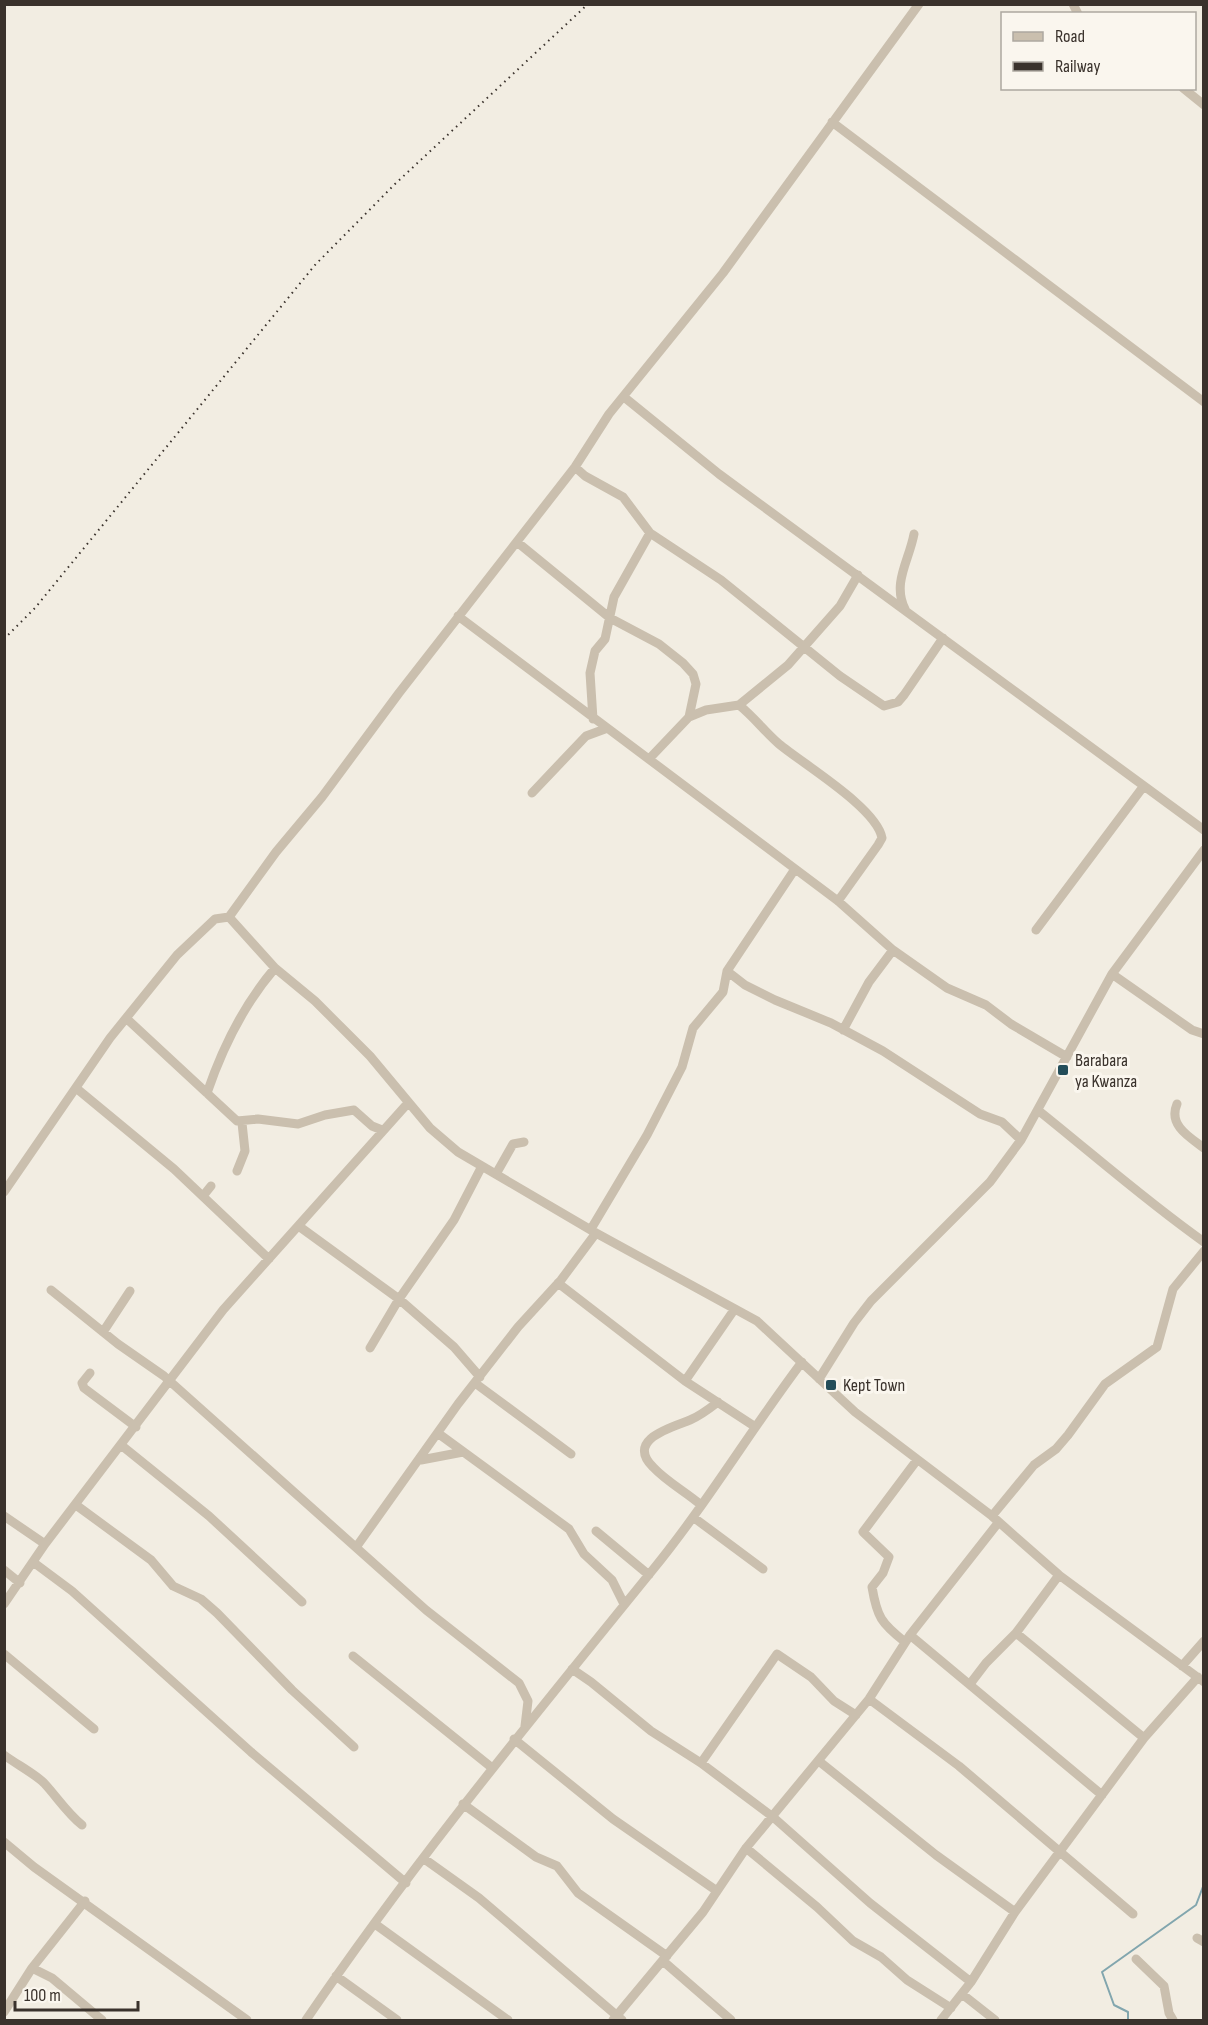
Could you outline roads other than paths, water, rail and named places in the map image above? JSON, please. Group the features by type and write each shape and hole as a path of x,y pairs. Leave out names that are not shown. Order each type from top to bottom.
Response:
{"street":[{"path":"4,1192 127,1018 195,936 215,919 229,917 574,467 609,414 723,273 919,4"},
{"path":"1185,90 1203,105"},
{"path":"832,122 1203,402"},
{"path":"624,397 718,474 1203,830"},
{"path":"574,467 585,476 623,497 651,533 712,573 875,701 890,705 904,695 943,638"},
{"path":"586,736 591,716 590,673 595,651 605,639 614,597 651,533"},
{"path":"906,611 900,598 899,587 914,534"},
{"path":"517,542 610,618 658,644 693,674 696,684 689,717"},
{"path":"649,759 689,717 706,710 739,705 804,647 840,606 858,575"},
{"path":"458,616 605,729 649,759 838,901 894,950 947,988 986,1005 1011,1024 1067,1057"},
{"path":"739,705 780,745 810,765 876,822 882,838 838,901"},
{"path":"532,793 586,736 605,729"},
{"path":"1036,930 1143,787"},
{"path":"819,1380 854,1323 871,1301 990,1182 1021,1140 1039,1111 1112,974 1203,850"},
{"path":"357,1546 478,1380 518,1327 558,1283 594,1231 682,1067 693,1028 726,987 728,971 795,869"},
{"path":"229,917 275,968 315,1001 370,1056 408,1103 458,1152 594,1231 757,1321 855,1412 995,1520 1059,1575 1201,1679 1144,1738 1015,1912 971,1982 940,2020"},
{"path":"843,1030 869,982 894,950"},
{"path":"207,1093 223,1052 255,995 275,968"},
{"path":"728,971 745,985 774,1000 843,1030 883,1051 980,1114 1002,1122 1021,1140"},
{"path":"1112,974 1192,1030 1203,1034"},
{"path":"127,1018 234,1119 242,1123 258,1119 298,1124 326,1115 354,1110 382,1130"},
{"path":"76,1088 114,1116 269,1259"},
{"path":"4,1604 45,1544 224,1310 408,1103"},
{"path":"1177,1104 1174,1116 1179,1127 1203,1148"},
{"path":"1039,1111 1118,1173 1150,1204 1203,1242"},
{"path":"237,1171 245,1146 242,1123"},
{"path":"496,1174 513,1144 524,1142"},
{"path":"370,1348 399,1299 454,1220 482,1166"},
{"path":"202,1196 211,1186"},
{"path":"300,1227 399,1299 443,1337 478,1380 571,1454"},
{"path":"423,1858 479,1898 617,2019 717,1891 746,1848 820,1762 869,1699 908,1639 1034,1466 1056,1449 1105,1384 1157,1347 1173,1289 1203,1251"},
{"path":"558,1283 685,1381 754,1426"},
{"path":"51,1290 170,1382 316,1510 349,1543 357,1546 369,1560 426,1610 519,1683 528,1701 525,1726"},
{"path":"103,1332 130,1292"},
{"path":"685,1381 734,1310"},
{"path":"306,2020 491,1767 649,1575 693,1517 754,1426 802,1362"},
{"path":"90,1373 82,1386 136,1427"},
{"path":"701,1505 653,1468 646,1458 646,1451 651,1438 657,1433 698,1416 718,1402"},
{"path":"439,1434 569,1529 584,1554 612,1580 624,1604"},
{"path":"121,1445 208,1516 302,1602"},
{"path":"421,1460 464,1452"},
{"path":"917,1460 863,1532 889,1557 883,1573 872,1587 876,1611 887,1628 908,1639 970,1684 1102,1795"},
{"path":"76,1505 151,1560 173,1586 201,1599 217,1612 292,1690 354,1747"},
{"path":"4,1516 45,1544"},
{"path":"693,1517 763,1569"},
{"path":"596,1531 649,1575"},
{"path":"33,1562 72,1591 251,1752 406,1883"},
{"path":"4,1570 20,1583"},
{"path":"970,1684 986,1663 1016,1633 1059,1575"},
{"path":"1016,1633 1144,1738"},
{"path":"1182,1666 1203,1641"},
{"path":"4,1654 94,1729"},
{"path":"701,1763 777,1654 811,1677 834,1701 856,1715"},
{"path":"353,1656 491,1767"},
{"path":"572,1669 651,1731 701,1763 803,1841 813,1854 870,1904 971,1982"},
{"path":"869,1699 959,1766 1133,1914"},
{"path":"514,1739 613,1819 717,1891"},
{"path":"4,1755 25,1772 42,1780 72,1818 82,1826"},
{"path":"820,1762 936,1855 1015,1912"},
{"path":"463,1804 536,1857 557,1866 578,1893 594,1902 665,1959 731,2020"},
{"path":"4,1842 34,1867 85,1901 247,2020"},
{"path":"746,1848 817,1907 853,1941 881,1957 907,1980 951,2008"},
{"path":"4,2012 32,1968 85,1901"},
{"path":"375,1924 508,2020"},
{"path":"1136,1959 1164,1986 1169,2013 1173,2020"},
{"path":"32,1968 52,1978 102,2020"},
{"path":"336,1976 397,2020"},
{"path":"962,1994 995,2020"}],"waterway":[{"path":"1128,2020 1128,2012 1114,2005 1102,1972 1196,1905 1204,1884"}],"railway":[{"path":"4,639 35,608 315,265 395,184 588,4"}],"place":[{"name":"Barabara ya Kwanza","path":"1063,1070"},
{"name":"Kept Town","path":"831,1385"}]}
